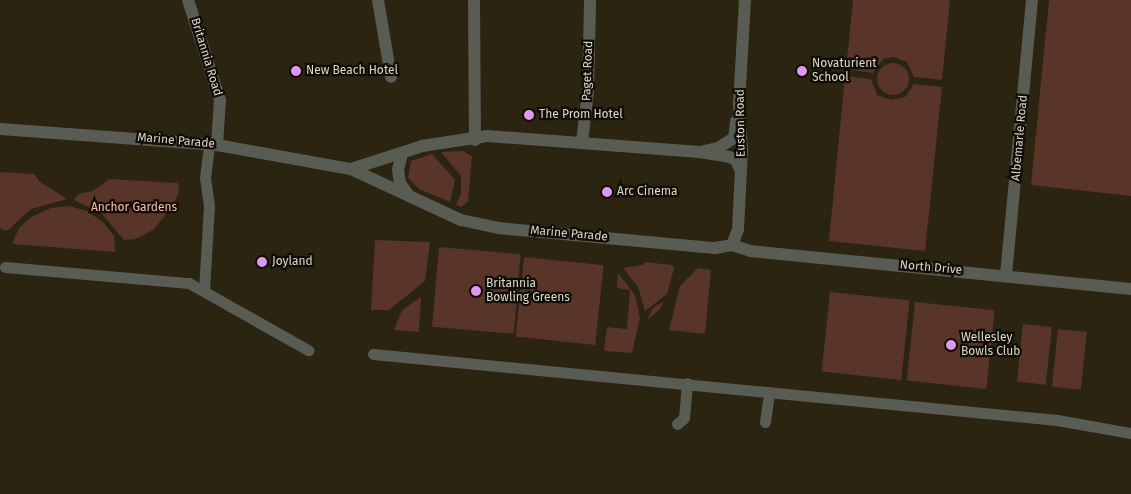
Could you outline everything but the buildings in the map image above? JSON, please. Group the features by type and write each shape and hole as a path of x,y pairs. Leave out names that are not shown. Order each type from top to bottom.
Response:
{"street":[{"name":"Britannia Road","path":"188,0 220,100 213,144"},
{"path":"378,0 391,78"},
{"path":"474,0 475,140"},
{"name":"Paget Road","path":"582,142 588,91 590,0"},
{"name":"Euston Road","path":"732,245 738,229 743,126 739,104 745,0"},
{"name":"Albemarle Road","path":"1006,275 1032,0"},
{"name":"Marine Parade","path":"699,152 718,148 734,138 739,104"},
{"name":"Marine Parade","path":"0,129 213,144 351,169 377,178 410,198 460,220 498,228 715,248 732,245"},
{"name":"Marine Parade","path":"351,169 422,146 475,140 487,136 699,152 736,160 741,172"},
{"path":"204,290 208,206 205,178 213,144"},
{"path":"402,154 398,164 400,183 410,198"},
{"name":"North Drive","path":"732,245 750,251 1006,275 1131,289"},
{"path":"5,267 189,283 308,350"},
{"path":"373,354 1057,420 1131,433"},
{"path":"677,424 684,418 688,383"},
{"path":"765,422 769,392"}],"green space":[{"path":"853,0 950,0 942,80 914,77 907,62 894,57 883,59 873,73 846,69"},
{"path":"1049,0 1131,0 1131,196 1031,185"},
{"path":"893,63 899,64 904,68 908,73 908,85 904,90 899,94 893,95 887,94 882,90 878,85 877,79 878,73 882,68 887,64"},
{"path":"845,76 871,79 877,95 891,100 905,97 914,84 942,87 925,251 829,241"},
{"path":"463,151 472,156 468,202 461,207 456,205 461,193 461,176 441,152"},
{"path":"432,154 455,180 450,202 419,189 408,178 411,161"},
{"name":"Anchor Gardens","path":"0,172 34,174 40,182 67,199 31,209 8,230 3,230 0,228"},
{"name":"Anchor Gardens","path":"109,179 178,183 179,192 172,207 153,230 135,239 124,240 102,214 74,200 78,194 93,191"},
{"name":"Anchor Gardens","path":"69,206 87,211 104,223 114,236 115,252 12,244 19,228 31,217 51,208"},
{"path":"375,240 430,242 425,281 389,310 371,310"},
{"name":"Britannia Bowling Greens","path":"439,247 521,254 514,334 432,327"},
{"name":"Britannia Bowling Greens","path":"524,257 604,265 595,345 516,337"},
{"path":"644,262 672,265 674,268 667,294 645,311 638,287 623,268 643,265"},
{"path":"698,268 711,270 705,334 669,330 680,286"},
{"path":"618,273 635,295 640,318 632,353 604,351 607,327 627,329 630,290 617,288"},
{"path":"830,292 910,300 901,380 822,372"},
{"path":"421,297 419,332 394,330 402,310"},
{"path":"664,301 659,310 647,320 653,308"},
{"name":"Wellesley Bowls Club","path":"915,302 995,310 986,389 907,381"},
{"path":"1023,324 1052,327 1046,385 1017,382"},
{"path":"1058,329 1087,332 1081,390 1052,387"}],"place":[{"name":"New Beach Hotel","path":"296,71"},
{"name":"Novaturient School","path":"802,71"},
{"name":"The Prom Hotel","path":"529,115"},
{"name":"Arc Cinema","path":"607,192"},
{"name":"Joyland","path":"262,262"},
{"name":"Britannia Bowling Greens","path":"476,291"},
{"name":"Wellesley Bowls Club","path":"951,345"}]}
